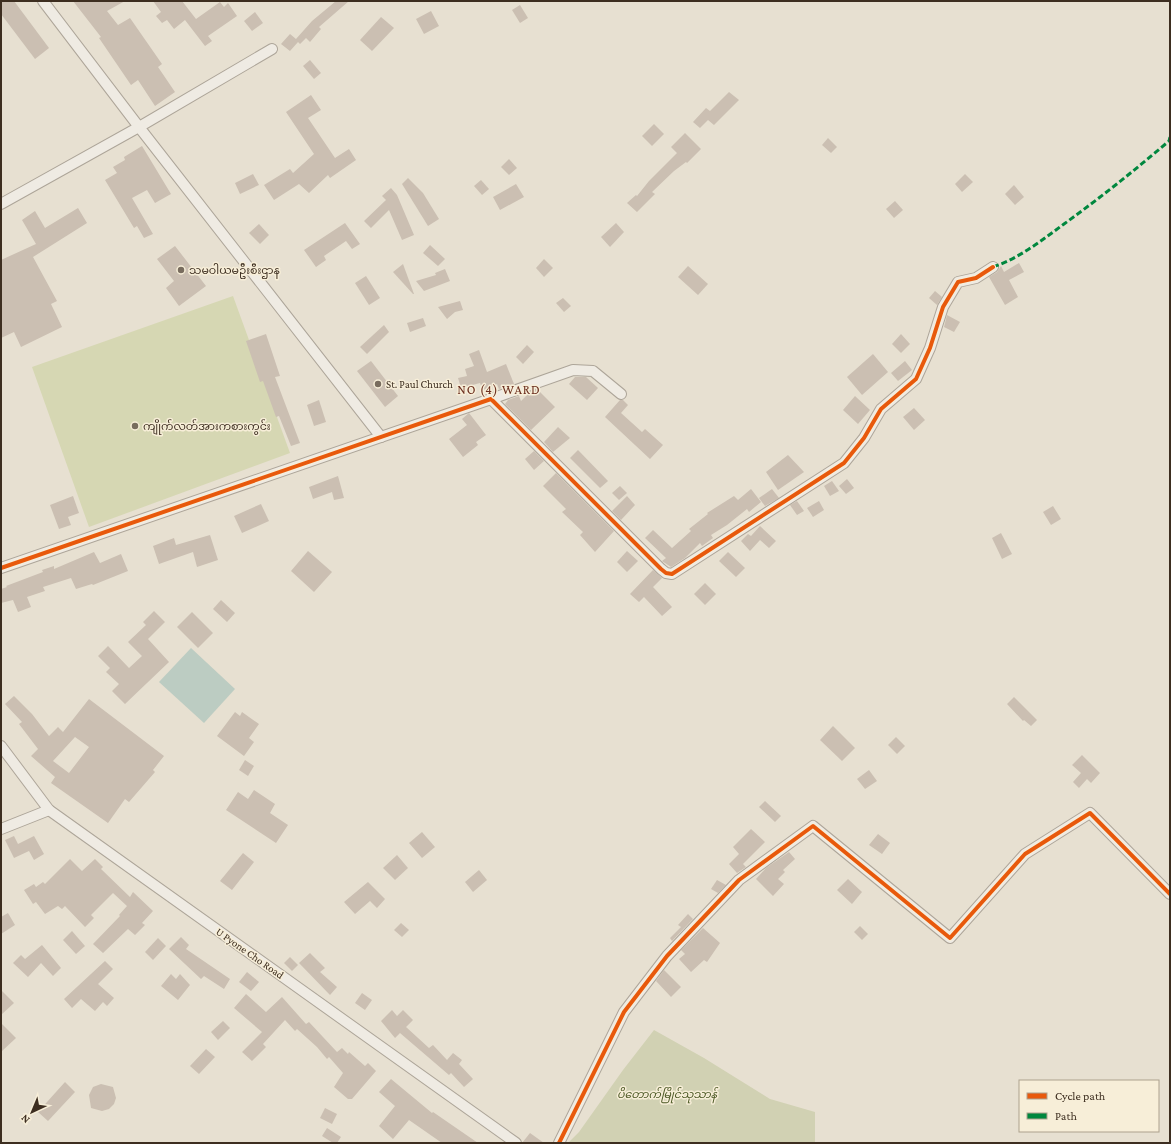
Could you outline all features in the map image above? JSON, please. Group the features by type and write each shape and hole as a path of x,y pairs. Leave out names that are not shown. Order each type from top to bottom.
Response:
{"street":[{"path":"43,1 139,127 382,437"},
{"path":"1,204 139,127 272,49"},
{"path":"491,400 661,570 672,574 844,463 864,438 882,409 916,379 930,348 943,307 958,282 976,278 994,267"},
{"path":"1,568 491,400 573,370 593,371 620,394"},
{"name":"U Pyone Cho Road","path":"1,746 49,810 516,1143"},
{"path":"1,829 49,810"},
{"path":"558,1143 624,1012 667,956 739,880 813,826 950,938 1025,854 1090,813 1170,894"}],"green space":[{"path":"233,296 290,453 89,527 32,367"},
{"name":"ပိတောက်မြိုင်သုသာန်","path":"654,1030 704,1058 770,1099 815,1112 815,1143 568,1143 579,1132 623,1070"}],"shaded area":[{"path":"191,648 235,689 204,723 159,682"}],"building":[{"path":"1,1 14,1 49,48 35,59 1,14"},
{"path":"73,1 125,1 107,11 118,25 130,18 162,64 158,67 175,92 155,106 138,80 131,85 99,38 101,37"},
{"path":"153,1 182,1 196,19 220,2 224,7 228,3 237,16 208,36 212,41 205,46 185,20 174,29 167,20 162,23 156,16 161,12"},
{"path":"336,1 349,1 319,27 321,29 310,42 306,38 300,44 298,42 290,51 281,44 290,34 296,39 312,21"},
{"path":"520,5 528,18 520,23 512,10"},
{"path":"431,11 439,26 424,34 416,19"},
{"path":"255,12 263,23 252,31 244,21"},
{"path":"381,17 394,28 372,51 360,40"},
{"path":"310,60 321,73 314,79 303,66"},
{"path":"729,92 739,100 714,125 708,120 700,128 693,122 706,108 710,111"},
{"path":"311,95 321,110 308,118 335,158 349,149 356,160 330,178 328,175 309,193 299,184 274,200 264,185 290,169 293,173 314,154 286,112"},
{"path":"654,124 664,134 652,146 642,136"},
{"path":"685,133 701,149 687,163 686,162 674,171 652,192 655,194 637,212 627,203 636,195 637,196 649,181 677,153 671,147"},
{"path":"828,138 837,147 831,153 822,145"},
{"path":"142,146 171,194 155,203 147,190 132,198 153,234 144,238 137,226 134,228 105,180 117,173 113,167 125,160 124,157"},
{"path":"509,159 517,168 509,175 501,167"},
{"path":"253,174 259,185 240,194 235,183"},
{"path":"965,174 973,182 962,192 955,184"},
{"path":"408,178 423,193 439,219 428,226 402,184"},
{"path":"481,180 489,189 482,195 474,186"},
{"path":"516,184 524,197 500,210 493,197"},
{"path":"1014,185 1024,197 1015,205 1005,194"},
{"path":"391,188 397,195 414,235 402,240 389,210 371,228 364,221 386,200 382,196"},
{"path":"895,201 903,210 894,218 886,209"},
{"path":"78,208 87,223 33,257 57,301 51,304 62,327 21,347 14,332 1,338 1,260 36,244 22,220 35,211 45,228"},
{"path":"345,223 360,244 352,249 346,241 324,256 326,260 316,267 304,250"},
{"path":"616,223 624,232 610,247 601,237"},
{"path":"259,224 269,235 260,244 249,233"},
{"path":"430,245 445,259 438,266 423,253"},
{"path":"175,246 206,286 179,306 166,288 174,281 157,259"},
{"path":"544,259 553,268 544,277 536,268"},
{"path":"1019,263 1024,272 1009,280 1018,297 1005,305 989,277 997,272 1001,266 1004,272"},
{"path":"403,264 414,294 393,272"},
{"path":"688,266 708,284 698,295 678,277"},
{"path":"445,269 450,281 424,291 416,281 436,275 435,273"},
{"path":"366,276 380,298 369,305 355,283"},
{"path":"935,291 942,297 937,305 929,298"},
{"path":"563,298 571,306 564,312 556,303"},
{"path":"460,301 463,310 455,312 447,319 438,307"},
{"path":"947,315 960,322 954,332 944,327"},
{"path":"423,318 426,326 410,332 407,323"},
{"path":"384,325 389,332 367,354 360,347"},
{"path":"266,334 280,376 275,377 300,443 291,446 279,416 276,417 263,381 260,382 246,341"},
{"path":"901,334 910,344 901,353 892,344"},
{"path":"527,345 534,352 523,364 516,357"},
{"path":"479,350 487,372 506,364 514,384 499,389 497,384 483,390 480,383 461,388 458,378 467,376 465,369 474,366 469,354"},
{"path":"873,354 888,372 862,395 847,377"},
{"name":"St. Paul Church","path":"371,361 398,396 385,407 357,371"},
{"path":"905,361 912,370 898,381 891,373"},
{"path":"575,377 586,377 598,388 587,400 569,384"},
{"path":"537,389 555,407 531,430 505,404 508,400 519,396 521,401 530,392"},
{"path":"855,396 870,410 858,424 843,410"},
{"path":"319,400 326,422 314,426 307,405"},
{"path":"620,400 623,400 628,405 621,413 642,432 645,429 663,445 650,459 605,417"},
{"path":"914,408 925,420 914,430 903,417"},
{"path":"469,413 486,435 476,442 478,445 463,457 449,439 467,425 462,419"},
{"path":"558,427 570,438 553,452 544,442"},
{"path":"578,450 608,481 600,488 570,458"},
{"path":"534,451 544,461 534,470 525,459"},
{"path":"788,455 804,472 778,490 766,472"},
{"path":"556,473 614,531 595,552 580,535 583,532 562,512 566,509 543,486"},
{"path":"338,476 344,498 334,500 332,492 313,499 309,487"},
{"path":"847,479 854,488 846,494 839,486"},
{"path":"832,481 839,491 830,496 824,486"},
{"path":"620,486 627,493 619,500 612,493"},
{"path":"751,489 761,502 749,512 747,509 727,525 711,535 713,538 702,546 700,543 685,558 671,567 662,561 666,558 645,538 653,530 672,548 691,531 689,529 708,514 707,513 734,496 738,500"},
{"path":"772,489 779,498 765,506 759,498"},
{"path":"73,496 79,513 68,517 71,525 59,529 50,505"},
{"path":"627,496 635,505 621,520 612,511"},
{"path":"797,501 804,511 797,515 790,505"},
{"path":"819,501 824,510 813,517 807,508"},
{"path":"261,504 269,521 242,533 234,516"},
{"path":"1053,506 1061,519 1051,525 1043,512"},
{"path":"760,526 776,541 769,548 760,540 750,551 741,541 748,534 751,536"},
{"path":"1001,533 1012,554 1002,559 992,538"},
{"path":"210,535 218,560 197,567 193,552 159,564 153,546 174,538 176,545"},
{"path":"308,551 332,572 314,592 291,571"},
{"path":"627,551 638,561 627,572 617,562"},
{"path":"94,552 100,563 121,554 128,571 93,585 92,584 76,589 71,578 43,587 45,591 27,597 31,607 18,612 13,600 1,603 1,589 7,587 6,586 43,572 42,570 54,566 54,569"},
{"path":"728,552 745,568 736,577 719,561"},
{"path":"653,570 662,578 653,587 672,607 662,616 644,597 639,602 630,594"},
{"path":"705,583 716,594 705,605 694,594"},
{"path":"221,600 235,613 227,622 213,609"},
{"path":"154,611 165,622 148,639 169,662 125,704 112,691 119,684 106,672 110,668 98,656 108,646 129,668 142,656 128,642 146,625 143,622"},
{"path":"192,612 213,633 198,648 177,627"},
{"path":"14,696 32,714 49,736 58,727 63,732 89,699 164,756 153,770 155,772 129,802 125,799 108,823 51,783 55,777 31,756 38,749 19,724 22,722 5,704","holes":["75,737 89,747 69,773 53,761"]},
{"path":"1014,697 1037,720 1031,726 1024,720 1023,721 1007,704"},
{"path":"235,712 240,716 242,712 259,724 249,738 254,742 244,756 217,736"},
{"path":"833,726 855,748 842,761 820,740"},
{"path":"896,737 905,746 897,754 888,745"},
{"path":"1082,755 1100,773 1091,783 1087,779 1079,788 1073,782 1081,773 1072,765"},
{"path":"245,760 254,766 248,776 239,770"},
{"path":"869,770 877,781 865,789 857,779"},
{"path":"254,790 275,804 270,813 288,825 276,843 226,810 238,792 248,799"},
{"path":"765,801 781,816 775,822 759,807"},
{"path":"751,829 765,842 743,864 746,867 737,873 729,864 739,854 733,847"},
{"path":"422,832 435,847 422,858 409,843"},
{"path":"878,834 890,843 882,854 869,845"},
{"path":"14,836 18,844 34,836 44,854 34,860 29,851 14,858 5,840"},
{"path":"789,852 795,859 783,870 785,872 778,879 784,884 773,896 756,879 766,868"},
{"path":"243,853 254,862 232,890 220,881"},
{"path":"397,855 408,868 395,880 383,868"},
{"path":"70,859 82,871 95,859 103,867 101,869 130,897 133,892 153,911 142,923 145,925 135,935 128,929 103,953 93,944 120,916 119,915 127,906 113,893 91,915 94,918 85,927 65,906 62,909 58,906 45,914 36,902 33,904 24,890 34,884 36,887 43,882 45,884"},
{"path":"479,870 487,880 473,892 465,882"},
{"path":"848,879 862,892 852,904 837,890"},
{"path":"717,880 726,885 718,893 711,889"},
{"path":"368,882 385,899 377,908 370,901 355,914 344,902"},
{"path":"8,913 15,925 1,934 1,917"},
{"path":"688,914 693,919 672,941 670,938 681,927 678,925"},
{"path":"401,923 409,930 402,937 394,930"},
{"path":"860,926 868,934 862,940 854,932"},
{"path":"703,928 720,943 707,962 704,960 691,972 679,959 685,954 681,950"},
{"path":"72,931 85,946 76,954 63,940"},
{"path":"181,937 189,945 186,949 230,979 224,989 204,976 201,979 169,949"},
{"path":"158,938 166,946 153,960 145,952"},
{"path":"42,945 61,968 53,976 41,963 28,977 13,963 21,955 25,959"},
{"path":"310,953 325,968 320,972 337,987 330,995 299,963"},
{"path":"290,957 298,965 292,971 284,963"},
{"path":"105,961 113,969 98,984 114,998 107,1006 103,1002 95,1011 81,999 72,1008 64,999"},
{"path":"664,970 681,987 671,997 656,981"},
{"path":"247,972 259,982 251,991 239,982"},
{"path":"171,974 176,979 180,974 190,985 178,1000 161,986"},
{"path":"1,990 14,1003 1,1015"},
{"path":"362,993 372,1000 365,1010 355,1003"},
{"path":"246,994 266,1012 282,997 306,1024 309,1022 337,1052 342,1048 365,1066 368,1063 376,1071 352,1099 348,1099 334,1087 343,1073 329,1057 327,1059 317,1047 297,1029 295,1031 285,1020 263,1044 266,1047 252,1061 242,1052 262,1032 234,1008"},
{"path":"392,1010 397,1016 403,1010 413,1020 406,1027 429,1048 433,1045 447,1060 453,1053 462,1060 459,1064 473,1079 464,1087 451,1073 449,1075 400,1033 395,1038 381,1021"},
{"path":"223,1021 230,1028 218,1040 211,1032"},
{"path":"1,1023 16,1038 1,1052"},
{"path":"206,1049 215,1057 199,1074 190,1066"},
{"path":"391,1079 432,1113 433,1112 478,1143 442,1143 409,1120 393,1139 379,1126 395,1106 379,1092"},
{"path":"65,1082 75,1092 48,1121 38,1112"},
{"path":"101,1084 113,1087 116,1098 114,1104 109,1109 102,1111 91,1108 89,1095 93,1087"},
{"path":"325,1108 337,1114 332,1124 320,1118"},
{"path":"327,1128 341,1137 337,1143 333,1143 322,1136"},
{"path":"530,1133 544,1143 522,1143"}],"marked path":[{"path":"993,267 1012,259 1030,248 1077,214 1156,152 1169,141 1170,137"}],"cycle path":[{"path":"1,568 491,399 661,569 666,573 672,574 844,463 864,438 881,409 916,379 930,348 943,307 958,282 976,278 993,267"},
{"path":"559,1143 624,1012 667,956 739,880 813,826 950,938 1025,854 1090,813 1170,894"}],"place":[{"name":"သမဝါယမဦးစီးဌာန","path":"181,270"},
{"name":"St. Paul Church","path":"378,384"},
{"name":"ကျိုက်လတ်အားကစားကွင်း","path":"135,426"}],"district":[{"name":"NO (4) WARD","path":"499,389"}]}
